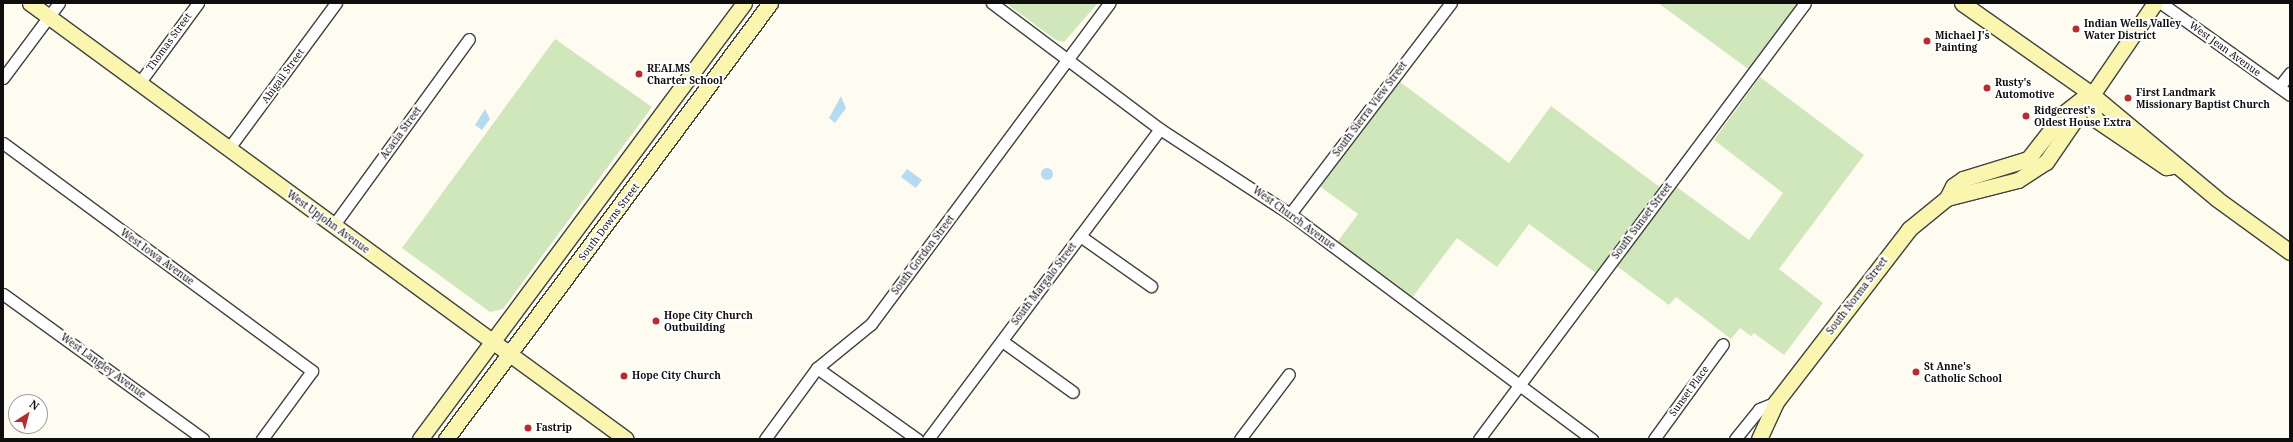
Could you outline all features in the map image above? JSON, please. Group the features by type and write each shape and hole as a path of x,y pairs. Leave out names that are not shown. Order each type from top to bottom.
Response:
{"main road":[{"name":"West Upjohn Avenue","path":"30,3 140,82 333,226 494,339 511,354 626,439"},
{"path":"420,439 744,3"},
{"name":"South Downs Street","path":"446,439 511,354 770,3"},
{"path":"1962,3 2090,93 2095,119 2166,167 2175,166 2290,252"},
{"name":"South Norma Street","path":"1759,439 1760,430 1776,402 1882,261 1924,215 1947,198 1991,188 2029,174 2055,152 2090,93 2155,3"}],"street":[{"path":"3,78 59,3"},
{"name":"Thomas Street","path":"140,82 198,3"},
{"name":"Abigail Street","path":"229,148 336,3"},
{"name":"West Church Avenue","path":"992,3 1069,59 1160,129 1290,214 1521,383 1592,439"},
{"name":"South Gordon Street","path":"765,439 817,368 871,324 1069,59 1109,3"},
{"name":"South Sierra View Street","path":"1290,214 1451,3"},
{"name":"South Sunset Street","path":"1479,439 1805,3"},
{"name":"West Jean Avenue","path":"2161,3 2290,96"},
{"name":"Acacia Street","path":"333,226 469,39"},
{"path":"2279,88 2290,73"},
{"name":"South Margalo Street","path":"928,439 1160,129"},
{"name":"West Iowa Avenue","path":"3,144 312,371 262,439"},
{"path":"1080,236 1151,286"},
{"name":"West Langley Avenue","path":"3,294 203,439"},
{"path":"1002,340 1073,392"},
{"name":"Sunset Place","path":"1654,439 1723,344"},
{"path":"817,368 916,439"},
{"path":"1240,439 1289,374"},
{"name":"South Norma Street","path":"1735,439 1759,409 1776,402"}],"green space":[{"path":"1006,3 1098,3 1064,42 1056,40"},
{"path":"1658,3 1800,3 1751,71"},
{"path":"555,39 652,107 503,309 490,312 402,248"},
{"path":"1760,77 1864,155 1779,269 1823,303 1784,355 1754,333 1751,336 1740,328 1731,339 1676,297 1669,305 1614,264 1674,185 1749,240 1783,193 1714,140"},
{"path":"1396,79 1509,163 1551,106 1661,188 1597,274 1529,224 1497,267 1457,238 1411,299 1336,244 1358,214 1318,185"}],"water":[{"path":"841,96 846,108 835,123 829,118"},
{"path":"485,109 490,119 482,130 475,125"},
{"path":"1045,168 1049,168 1053,174 1049,180 1045,180 1041,176 1041,172"},
{"path":"907,169 922,180 916,188 901,177"}],"place":[{"name":"Indian Wells Valley Water District","path":"2076,29"},
{"name":"Michael J's Painting","path":"1927,41"},
{"name":"REALMS Charter School","path":"639,74"},
{"name":"Rusty's Automotive","path":"1987,88"},
{"name":"First Landmark Missionary Baptist Church","path":"2128,98"},
{"name":"Ridgecrest's Oldest House Extra","path":"2026,116"},
{"name":"Hope City Church Outbuilding","path":"656,321"},
{"name":"St Anne's Catholic School","path":"1916,372"},
{"name":"Hope City Church","path":"624,376"},
{"name":"Fastrip","path":"528,428"}]}
